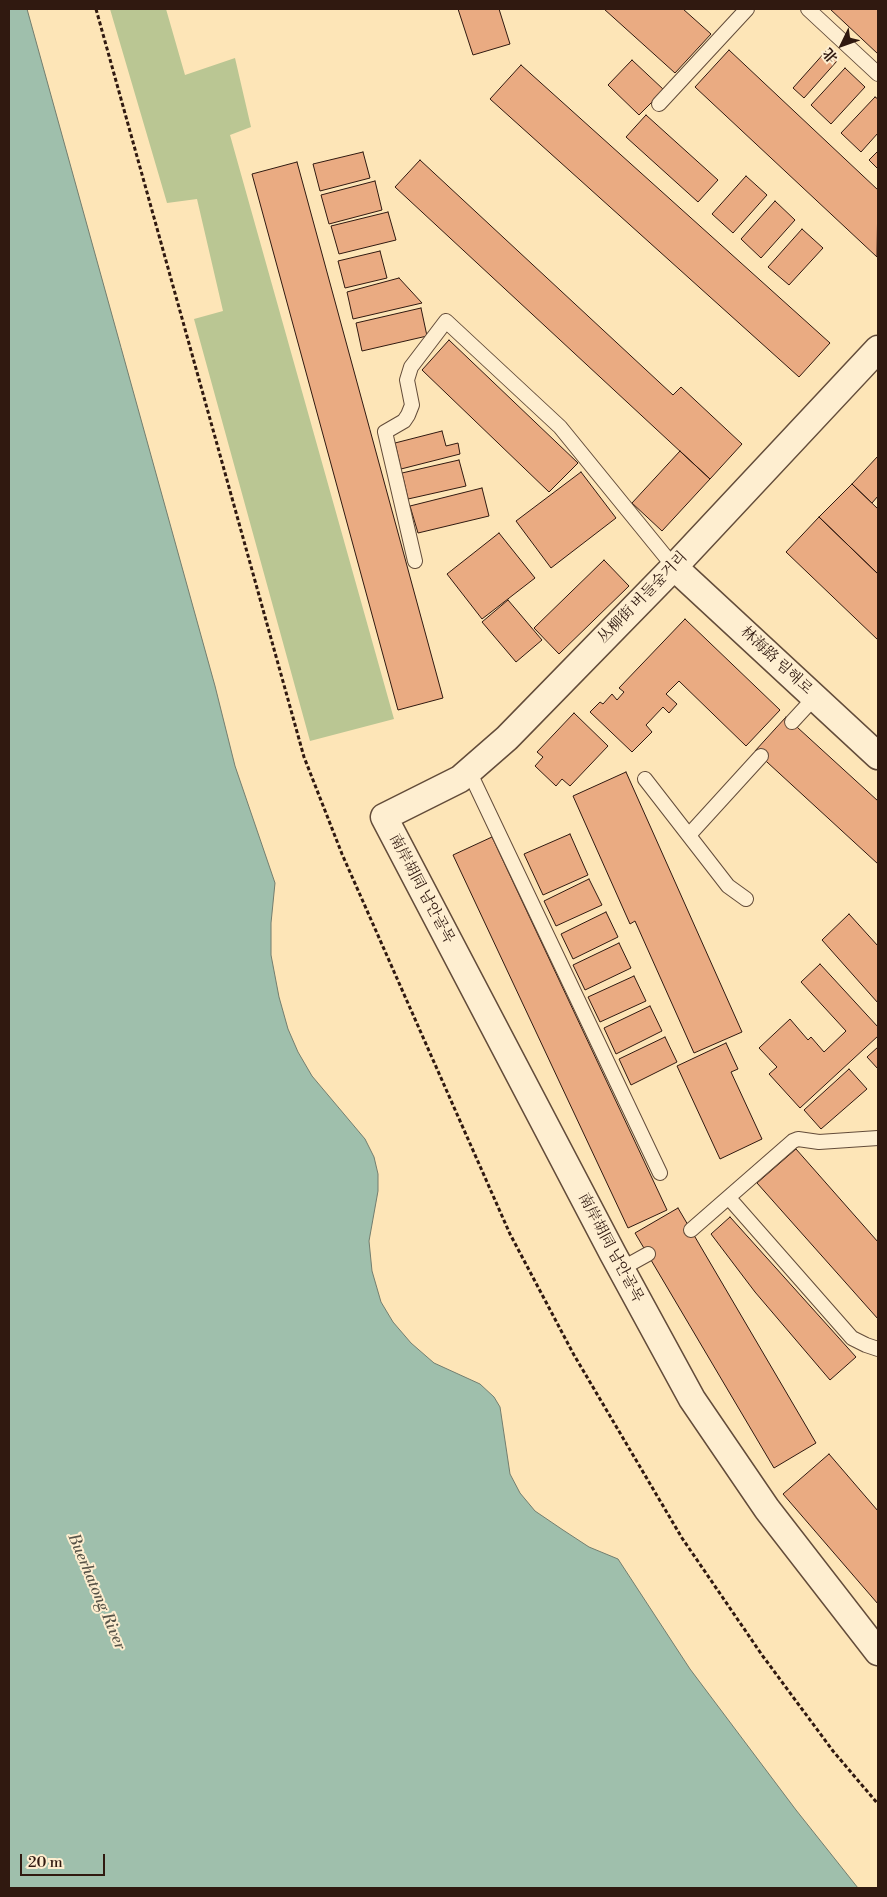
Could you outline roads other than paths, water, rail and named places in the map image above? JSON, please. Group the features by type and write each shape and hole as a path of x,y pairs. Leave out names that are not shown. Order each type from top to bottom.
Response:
{"street":[{"name":"丛柳街 버들숲거리","path":"384,817 460,779 507,738 674,566 878,349"},
{"name":"林海路 림해로","path":"674,566 878,756"},
{"name":"南岸胡同 남안골목","path":"384,817 621,1269 692,1399 768,1509 874,1638"}],"lane":[{"path":"659,104 747,9"},
{"path":"808,9 878,74"},
{"path":"415,562 386,432 404,421 408,416 412,405 407,380 411,367 446,321 560,427 674,566"},
{"path":"792,722 815,698"},
{"path":"689,836 761,756"},
{"path":"469,771 660,1173"},
{"path":"644,779 728,886 746,899"},
{"path":"691,1230 793,1141 819,1142 878,1138"},
{"path":"728,1198 852,1338 878,1349"},
{"path":"621,1269 648,1254"}],"water":[{"name":"Buerhatong River","path":"9,9 27,9 215,686 235,766 275,883 271,923 271,955 279,997 288,1029 298,1052 312,1076 365,1139 374,1157 378,1174 378,1191 369,1241 372,1271 381,1302 393,1322 411,1343 434,1363 480,1384 494,1397 500,1407 510,1474 520,1493 535,1511 563,1530 589,1547 618,1559 690,1669 796,1810 858,1888 9,1888"}]}
